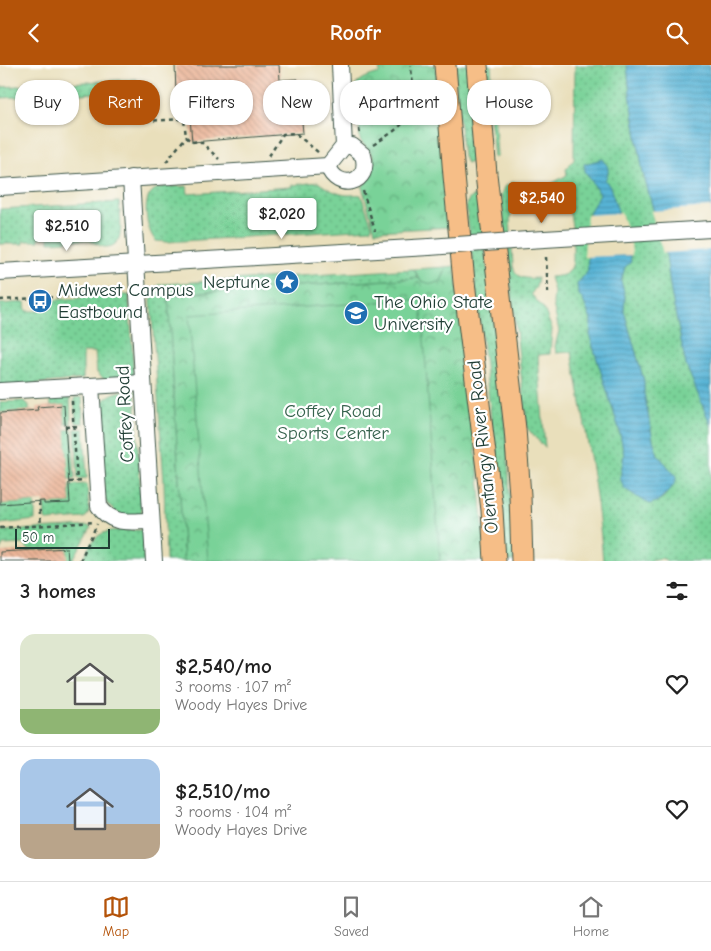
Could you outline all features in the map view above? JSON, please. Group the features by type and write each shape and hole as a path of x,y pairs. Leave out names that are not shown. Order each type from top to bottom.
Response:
{"main road":[{"name":"Olentangy River Road","path":"445,65 464,282 492,510 495,561"},
{"name":"Olentangy River Road","path":"477,65 486,174 515,429 522,561"}],"street":[{"path":"340,65 344,146"},
{"path":"0,187 131,179 324,160 344,146 352,146 363,155 365,168 362,175 352,182 345,182 333,176 324,160"},
{"name":"Coffey Road","path":"131,179 154,561"},
{"path":"0,272 711,229"},
{"path":"0,391 143,383"},
{"path":"91,386 99,506 109,518 116,521 151,521"}],"path":[{"path":"368,148 404,124 411,109 414,95 411,65"},
{"path":"160,120 184,119 186,137 192,142 200,141 220,159"},
{"path":"269,156 283,134 295,133 324,160"},
{"path":"164,164 186,137"},
{"path":"362,187 375,231"},
{"path":"539,196 542,221"},
{"path":"546,257 548,292"},
{"path":"0,300 77,296 91,290 116,287 123,292"},
{"path":"71,387 77,482"},
{"path":"65,427 86,425"},
{"path":"69,482 89,481"},
{"path":"39,501 41,526"},
{"path":"0,528 98,522 80,561"}],"green space":[{"path":"379,65 436,65 437,80 361,80 380,73"},
{"path":"454,65 469,65 470,80 467,80 467,125 473,125 476,161 467,163 463,157 457,80 455,80"},
{"path":"485,65 491,65 492,80 486,80"},
{"path":"575,65 627,65 643,173 666,255 671,292 686,365 711,426 711,561 667,561 659,558 650,561 603,561 594,483 572,352 556,353 555,346 559,331 553,304 554,291 550,277 566,274 572,266 572,231 570,214 565,204 545,202 549,185 567,175 566,169 574,159","holes":["585,171 605,180 614,198 625,267 621,281 625,296 624,311 644,381 644,393 653,440 658,455 672,473 665,496 650,504 620,478 624,455 619,429 590,337 591,320 578,293 577,284 588,271 589,213 600,194"]},
{"path":"79,82 89,82 89,93 79,94"},
{"path":"15,86 15,97 0,98 0,87"},
{"path":"359,125 441,125 450,227 375,231 362,187 372,175 373,156 360,140"},
{"path":"491,125 495,125 497,155 494,158"},
{"path":"318,182 340,194 361,195 372,226 371,229 167,242 156,241 147,222 146,206 148,199 151,193 159,188 187,186 188,194 291,187 292,185"},
{"path":"513,182 527,188 533,202 516,206 512,210 510,218 514,270 522,277 538,278 536,287 531,294 544,309 552,329 550,354 538,355 545,448 527,428 501,196 504,187"},
{"path":"479,195 507,444 514,561 505,561 500,493 466,204 471,197"},
{"path":"119,202 121,223 119,238 111,246 104,247 84,240 49,242 49,237 39,238 39,241 23,241 23,244 0,244 0,209"},
{"name":"Coffey Road Sports Center","path":"455,266 480,488 486,561 184,561 168,295 418,278 421,281 441,281 447,267"},
{"path":"447,267 441,281 432,284 421,281 414,269"},
{"path":"414,269 418,278 168,295 184,561 166,561 164,481 151,302 152,293 155,288 163,284"},
{"path":"117,289 123,295 129,295 134,379 105,380 97,373 95,352 83,352 83,379 0,387 0,304 25,302 26,311 39,311 38,301 80,298 92,292"},
{"name":"Coffey Road Sports Center","path":"421,299 440,561 208,561 189,315"},
{"path":"135,390 142,519 116,512 105,500 100,406 111,395"},
{"path":"82,397 83,423 76,423 74,398"},
{"path":"70,398 71,424 65,424 64,405 51,406 50,399"},
{"path":"24,401 29,405 29,411 0,413 0,402"},
{"path":"72,429 75,479 68,479 65,430"},
{"path":"75,429 84,429 87,478 78,479"},
{"path":"87,484 89,511 87,516 84,518 48,521 45,519 44,504 70,503 69,485"},
{"path":"35,502 35,520 0,524 0,504"},
{"path":"89,526 91,528 72,561 29,550 24,544 3,545 0,551 0,531"},
{"path":"143,530 144,561 83,561 93,541 105,532"}],"water":[{"path":"627,65 709,65 711,86 711,426 686,365 671,292 666,255 643,173"},
{"path":"603,159 608,169 605,180 610,187 629,245 631,262 625,267 621,281 625,296 624,311 644,381 644,393 653,440 658,455 676,476 676,481 670,490 658,501 650,504 624,488 620,478 624,455 619,429 590,337 591,320 578,293 577,284 588,271 590,211 600,194 585,171 584,164"}],"pier":[{"path":"711,207 711,250 663,253 651,211"},
{"path":"621,213 631,244 632,255 584,257 587,215"}],"building":[{"path":"175,65 279,65 280,80 263,80 263,125 302,125 303,133 192,142 191,125 253,125 253,80 176,80"},
{"path":"64,405 70,503 44,504 44,501 0,504 0,413 38,410 37,407"},
{"path":"67,548 68,561 0,561 0,552"}],"place":[{"name":"Neptune","path":"287,282"},
{"name":"Midwest Campus Eastbound","path":"40,301"},
{"name":"The Ohio State University","path":"356,313"}]}
